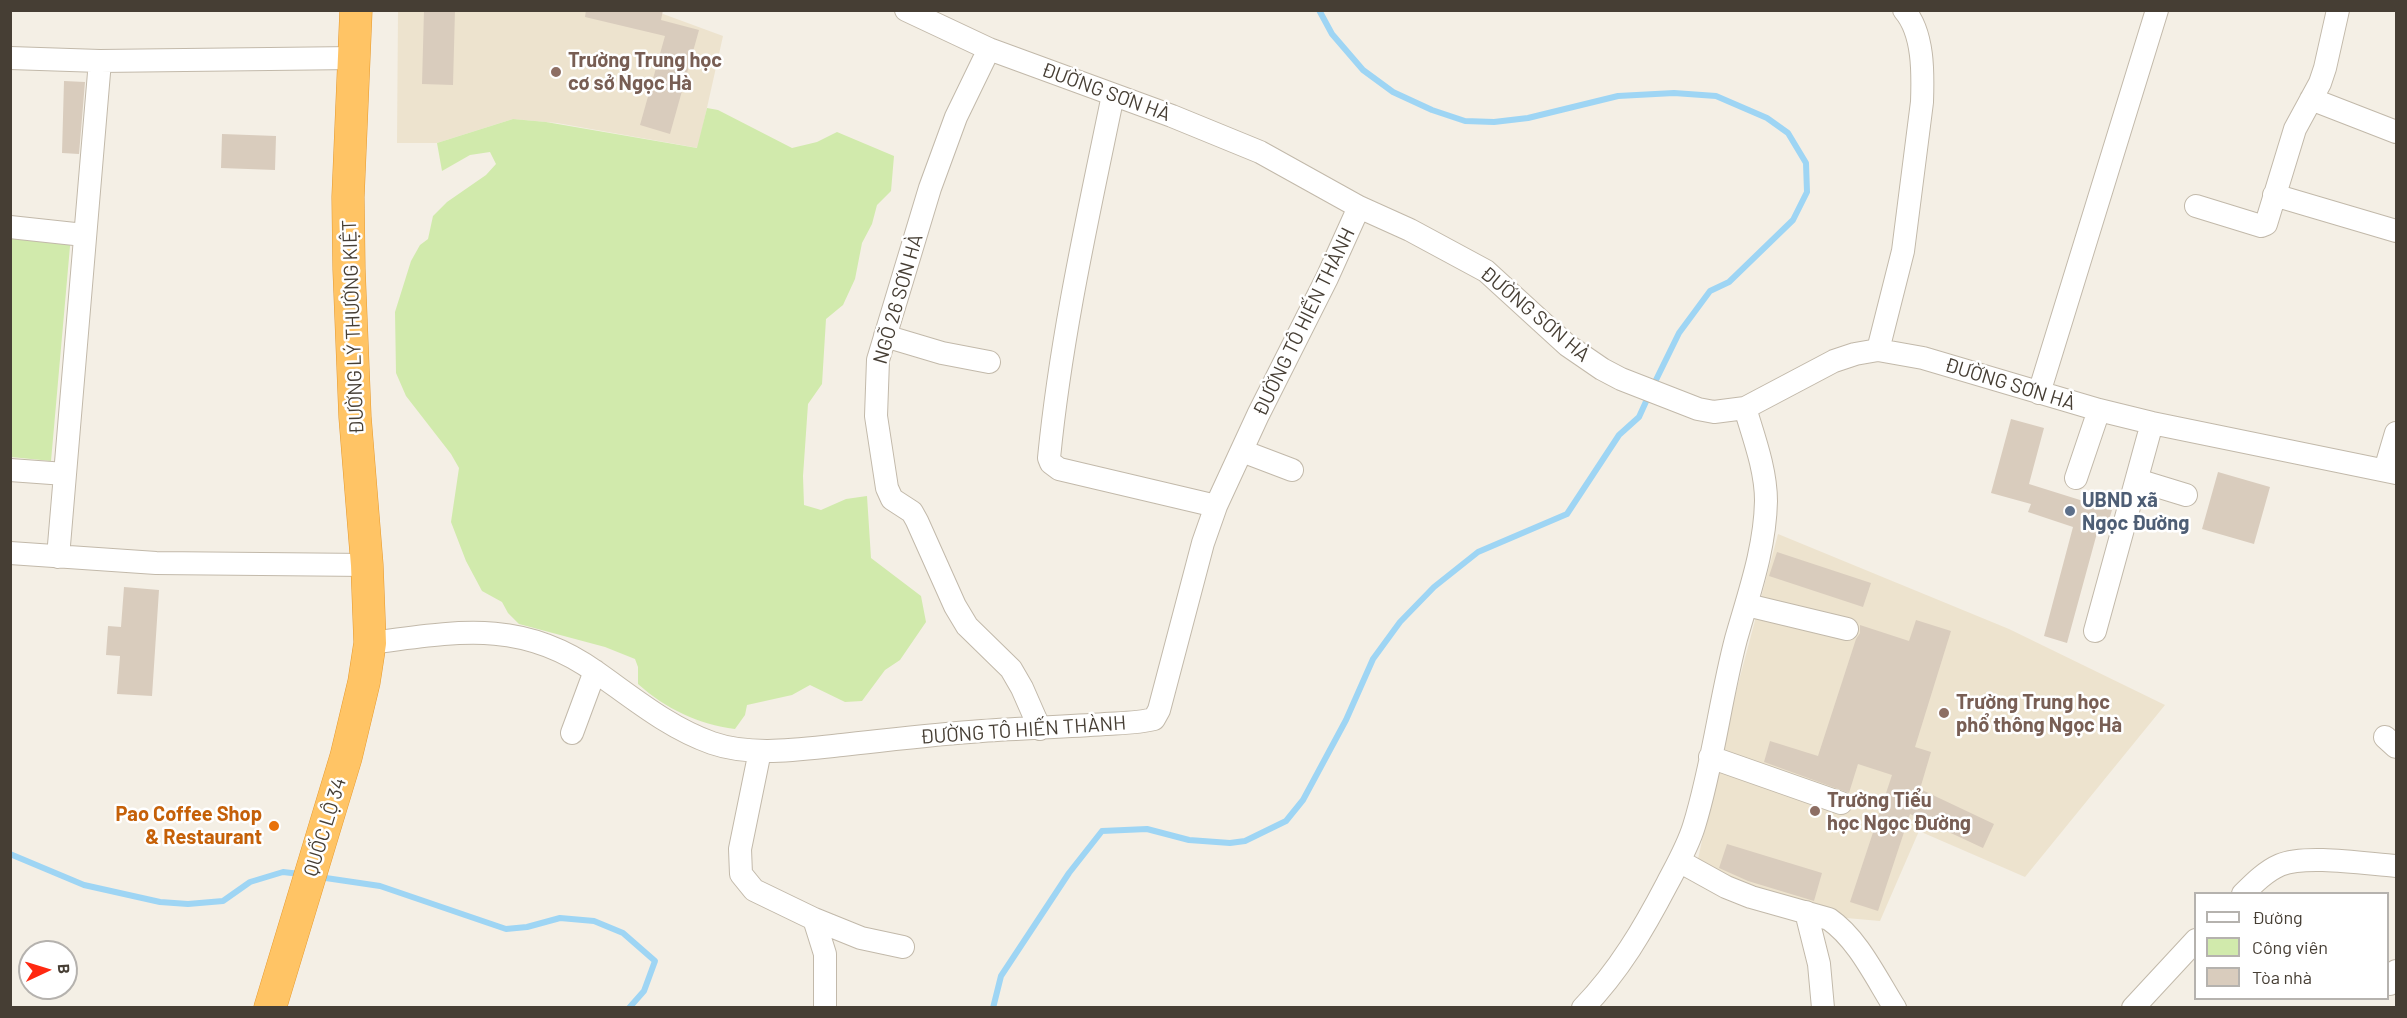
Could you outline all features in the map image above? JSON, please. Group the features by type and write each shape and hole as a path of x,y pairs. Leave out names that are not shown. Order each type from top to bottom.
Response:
{"highway":[{"name":"ĐƯỜNG LÝ THƯỜNG KIỆT","path":"356,10 348,197 349,269 355,417 368,565 370,643"},
{"name":"QUỐC LỘ 34","path":"270,1008 356,719 370,643"}],"street":[{"name":"ĐƯỜNG SƠN HÀ","path":"906,10 989,49 1193,124 1260,152 1359,207 1410,230 1486,270 1567,345 1621,379 1698,409 1714,412 1745,408 1834,361 1878,350 1923,358 2038,393 2152,423 2391,471"},
{"path":"2038,393 2157,10"},
{"path":"2196,207 2261,226 2267,221 2301,113 2311,99 2325,68 2338,10"},
{"path":"1878,350 1903,251 1922,102 1923,78 1917,38 1906,11"},
{"name":"NGÕ 26 SƠN HÀ","path":"989,49 956,117 930,188 878,360 876,416 887,488 892,499 912,512 955,606 967,626 1011,669 1040,729"},
{"path":"10,58 100,61 354,58"},
{"path":"58,557 100,61"},
{"path":"1113,95 1084,235 1056,391 1049,458 1051,463 1059,469 1216,506"},
{"path":"2311,99 2397,132"},
{"path":"2274,195 2397,231"},
{"name":"ĐƯỜNG TÔ HIẾN THÀNH","path":"370,643 480,631 506,634 553,647 595,671 641,705 697,737 731,748 760,751 813,748 933,735 1154,719 1160,710 1200,554 1216,506 1328,278 1359,207"},
{"path":"10,227 84,235"},
{"path":"885,336 942,353 989,362"},
{"path":"1583,1008 1614,973 1632,946 1679,861 1694,826 1736,638 1747,605 1765,525 1766,498 1762,471 1745,408"},
{"path":"2076,478 2099,410"},
{"path":"2095,631 2152,423"},
{"path":"2391,471 2397,433"},
{"path":"1242,451 1292,470"},
{"path":"10,470 65,474"},
{"path":"2137,480 2186,495"},
{"path":"10,554 156,563 368,565"},
{"path":"1747,605 1847,629"},
{"path":"572,733 595,671"},
{"path":"760,751 740,849 741,874 754,890 814,919 861,938 903,947"},
{"path":"1710,757 1841,803"},
{"path":"1679,861 1726,887 1751,897 1829,919 1849,936 1895,1008"},
{"path":"2245,892 2257,880 2281,865 2304,861 2397,866"},
{"path":"1806,912 1820,964 1823,1008"},
{"path":"814,919 825,954 825,1008"},
{"path":"2133,1008 2166,969 2194,942"}],"shaded area":[{"name":"Trường Trung học cơ sở Ngọc Hà","path":"398,11 655,11 723,36 698,148 557,123 513,119 437,143 397,143"},
{"name":"Trường Trung học phổ thông Ngọc Hà","path":"1778,534 2009,629 2165,705 2025,877 1919,831 1880,921 1835,917 1696,868 1728,722"}],"green space":[{"path":"707,108 718,110 792,148 817,142 837,132 894,156 891,191 877,205 872,224 862,243 855,279 843,305 826,319 822,384 808,404 803,476 804,505 821,510 846,499 867,496 871,558 921,596 926,622 900,660 885,670 862,701 845,702 810,685 792,695 747,705 745,715 735,729 695,719 660,701 638,684 638,667 635,659 605,647 519,624 508,613 502,602 482,591 466,561 451,522 459,468 451,454 406,396 396,373 395,312 411,261 420,245 428,239 433,216 447,202 486,175 496,164 490,152 470,155 442,171 437,143 513,119 546,122 697,148"},
{"path":"10,230 71,235 51,461 11,457"}],"building":[{"path":"424,10 455,10 453,85 422,84"},
{"path":"586,10 663,10 661,20 699,30 670,134 640,125 665,36 585,17"},
{"path":"64,81 85,82 79,154 62,153"},
{"path":"222,134 276,136 275,170 221,168"},
{"path":"2011,419 2044,428 2029,484 2112,510 2104,536 2097,533 2067,643 2044,636 2073,527 2028,512 2031,504 1991,493"},
{"path":"2218,472 2270,487 2254,544 2202,529"},
{"path":"1777,552 1871,583 1863,607 1769,576"},
{"path":"124,587 159,590 152,696 117,694 120,656 106,655 108,626 121,627"},
{"path":"1916,620 1951,631 1915,747 1931,752 1920,789 1994,824 1983,848 1910,814 1878,911 1850,902 1892,775 1858,764 1849,793 1764,762 1770,741 1818,756 1856,639 1860,633 1860,625 1909,641"},
{"path":"1727,844 1822,873 1814,901 1748,881 1719,868"}],"waterway":[{"path":"1319,10 1332,34 1363,70 1393,92 1432,110 1465,121 1494,122 1528,118 1618,96 1674,93 1716,96 1767,118 1788,133 1806,163 1807,192 1793,220 1729,282 1710,291 1679,333 1653,386"},
{"path":"993,1008 1001,976 1069,873 1102,831 1147,829 1189,840 1230,843 1245,841 1286,821 1303,800 1346,720 1373,659 1400,622 1434,587 1478,552 1567,514 1619,435 1639,417 1649,395"},
{"path":"10,854 84,885 160,902 188,904 223,901 250,882 283,872 300,874"},
{"path":"319,877 380,886 506,929 527,927 560,918 594,921 623,933 655,961 644,991 629,1008"}],"place":[{"name":"Trường Trung học cơ sở Ngọc Hà","path":"556,72"},
{"name":"UBND xã Ngọc Đường","path":"2070,511"},
{"name":"Trường Trung học phổ thông Ngọc Hà","path":"1944,713"},
{"name":"Trường Tiểu học Ngọc Đường","path":"1815,811"},
{"name":"Pao Coffee Shop & Restaurant","path":"274,826"}]}
